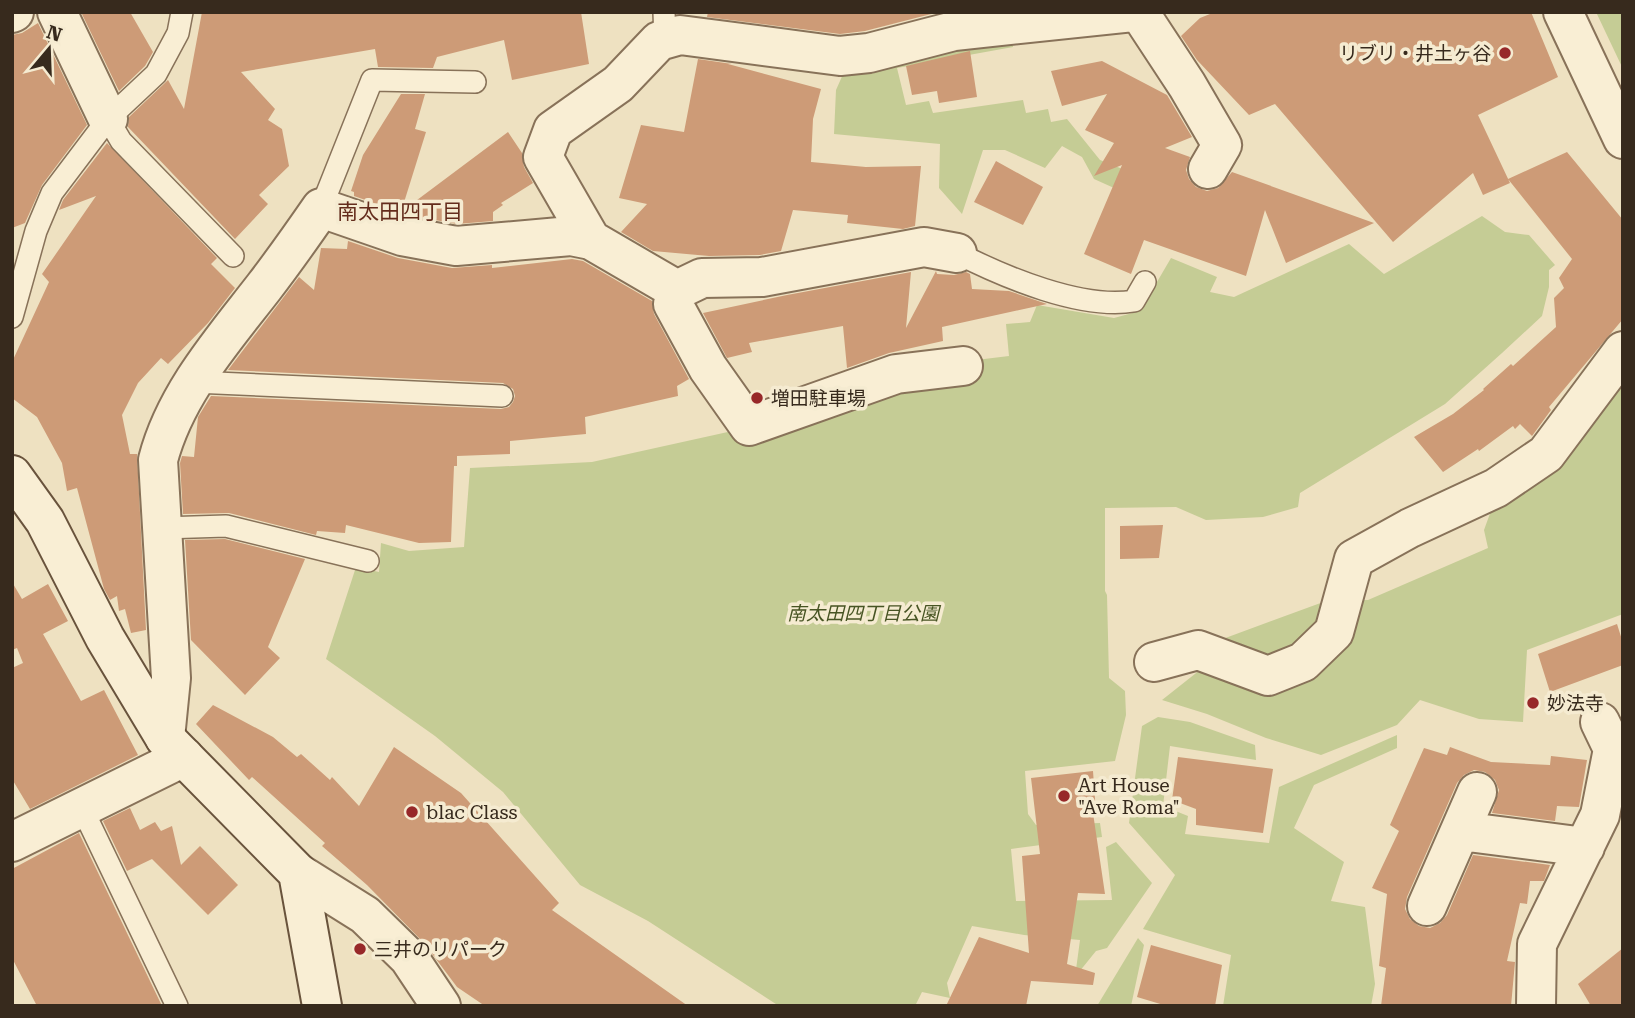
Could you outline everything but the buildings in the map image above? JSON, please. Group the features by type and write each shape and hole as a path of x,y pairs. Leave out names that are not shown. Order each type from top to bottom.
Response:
{"street":[{"path":"57,12 108,119"},
{"path":"591,240 543,157 553,130 618,84 659,41 665,26 680,35 840,55 869,52 954,31 1136,12 1187,85 1222,145 1208,169"},
{"path":"1563,12 1623,139"},
{"path":"175,748 158,460 165,431 207,360 263,275 321,208 402,236 456,246 571,236 591,240 677,290"},
{"path":"957,254 925,247 762,278 702,278 677,290 673,304 708,369 749,426 895,373 963,366"},
{"path":"1154,662 1198,650 1268,676 1303,662 1334,632 1354,559 1410,528 1496,488 1546,454 1623,351"},
{"path":"12,475 45,521 105,638 175,748 298,873 365,915 409,958 442,1006"},
{"path":"1536,1006 1538,944 1600,815 1613,749 1600,722"},
{"path":"12,842 82,808 175,748"},
{"path":"1427,905 1477,792"},
{"path":"1460,831 1585,847"},
{"path":"298,873 322,1006"}],"lane":[{"path":"12,317 36,231 52,193 108,119 156,74 178,33 182,12"},
{"path":"321,208 372,80 475,82"},
{"path":"108,119 121,141 233,256"},
{"path":"957,254 990,270 1066,296 1124,303 1134,301 1145,282"},
{"path":"194,382 502,396"},
{"path":"162,528 226,526 368,561"},
{"path":"82,808 177,1006"}],"green space":[{"path":"1596,12 1623,12 1623,69"},
{"path":"1011,35 1013,47 897,68 906,105 929,101 933,113 1023,100 1026,113 1048,109 1051,122 1067,119 1100,160 1180,192 1172,214 1094,179 1082,157 1062,146 1045,168 1005,150 983,150 962,214 939,188 940,144 834,134 836,90 848,63"},
{"name":"南太田四丁目公園","path":"1482,216 1505,232 1529,235 1555,265 1549,270 1549,287 1542,316 1445,404 1300,493 1298,507 1263,517 1206,520 1176,507 1105,508 1109,678 1125,691 1126,715 1115,761 1025,771 1028,814 1036,825 1100,823 1102,837 1011,849 1016,901 1112,900 1106,847 1116,842 1152,883 1107,948 1096,951 1075,977 1080,940 1024,935 972,926 947,983 950,998 922,992 915,1006 779,1006 648,921 580,885 503,792 435,736 326,659 356,567 379,572 381,543 409,551 464,547 470,468 592,462 869,401 876,403 885,384 976,360 1009,356 1006,324 1030,322 1037,305 1114,318 1140,311 1171,258 1217,277 1210,292 1234,297 1349,244 1384,274"},
{"path":"1623,381 1623,614 1527,650 1523,722 1479,719 1420,700 1397,725 1321,755 1162,700 1205,666 1220,640 1326,601 1368,600 1488,548 1484,530 1496,497"},
{"path":"1158,717 1190,722 1255,745 1256,760 1170,746 1163,806 1188,816 1185,834 1269,843 1279,787 1397,735 1397,748 1314,785 1294,828 1344,862 1331,901 1365,907 1375,984 1371,1006 1223,1006 1231,955 1143,929 1175,875 1129,823 1142,726"},
{"path":"1138,938 1144,945 1131,1006 1097,1006"}],"place":[{"name":"リブリ・井土ヶ谷","path":"1505,53"},
{"name":"増田駐車場","path":"757,398"},
{"name":"妙法寺","path":"1533,703"},
{"name":"Art House \"Ave Roma\"","path":"1064,796"},
{"name":"blac Class","path":"412,812"},
{"name":"三井のリパーク","path":"360,949"}],"district":[{"name":"南太田四丁目","path":"400,212"}]}
